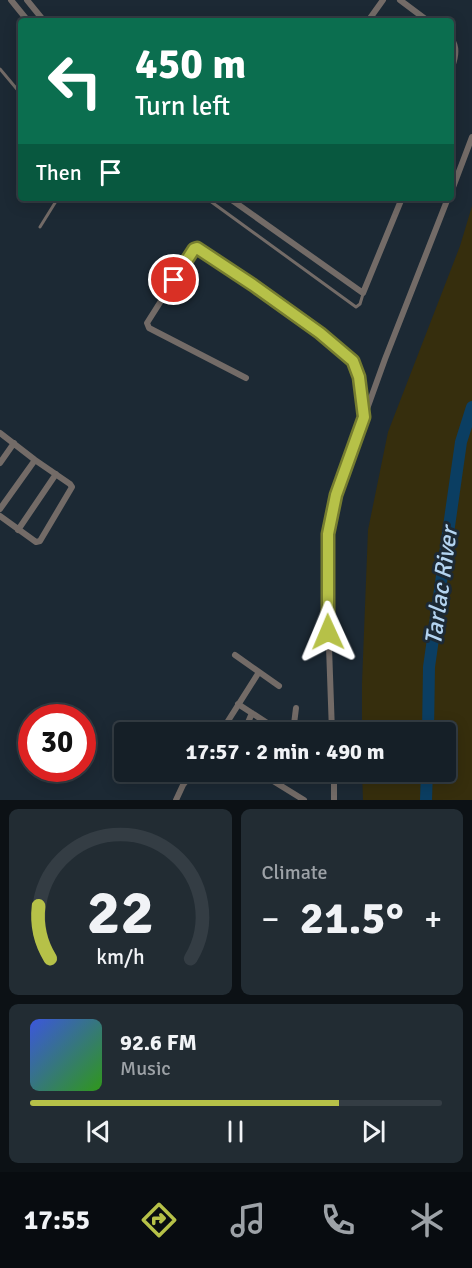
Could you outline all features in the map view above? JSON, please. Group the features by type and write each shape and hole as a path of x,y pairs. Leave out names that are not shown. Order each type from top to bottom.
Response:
{"street":[{"path":"11,0 25,18"},
{"path":"27,0 42,18"},
{"path":"370,18 383,0"},
{"path":"400,0 424,18"},
{"path":"30,18 37,12"},
{"path":"454,43 454,61"},
{"path":"454,185 472,136"},
{"path":"239,201 363,292 401,201"},
{"path":"332,722 327,601 328,534 336,495 385,359 447,201"},
{"path":"246,378 148,326 147,323 194,249 197,248 253,285 320,333 353,361 359,377 364,417"},
{"path":"0,433 72,487 40,541 36,542 0,516"},
{"path":"0,463 14,443"},
{"path":"0,509 35,460"},
{"path":"18,530 56,474"},
{"path":"235,655 279,686"},
{"path":"227,722 260,672"},
{"path":"238,704 266,722"},
{"path":"294,722 296,708"},
{"path":"248,722 252,713"},
{"path":"177,800 185,782"},
{"path":"275,782 304,800"},
{"path":"334,783 334,800"}],"lane":[{"path":"0,69 18,90"},
{"path":"40,227 56,201"},
{"path":"210,201 356,308 360,304 363,292"}],"sand":[{"path":"472,206 472,800 363,800 362,782 456,782 456,722 362,722 362,683 368,530 388,432 460,246"}],"waterway":[{"name":"Tarlac River","path":"428,722 429,667 461,442 472,407"},
{"name":"Tarlac River","path":"426,800 427,782"}],"route":[{"path":"174,280 194,249 197,248 320,333 353,361 359,377 364,417 336,495 328,534 328,632"}]}
